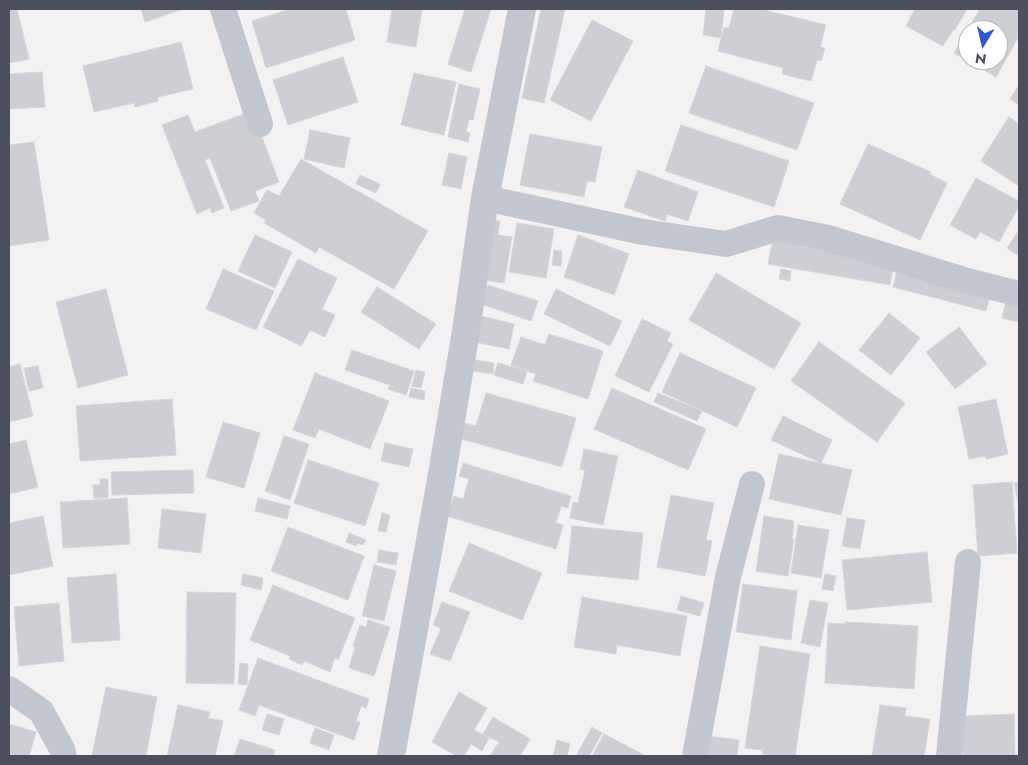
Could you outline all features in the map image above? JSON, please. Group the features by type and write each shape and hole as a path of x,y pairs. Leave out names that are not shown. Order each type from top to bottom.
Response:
{"street":[{"path":"223,9 260,124"},
{"path":"392,756 443,471 485,198 522,9"},
{"path":"485,198 643,232 726,244 778,228 828,238 964,280 1019,294"},
{"path":"694,756 728,577 752,484"},
{"path":"950,756 968,562"},
{"path":"9,689 41,711 64,756"}],"building":[{"path":"9,9 17,9 29,59 9,63"},
{"path":"141,9 183,9 145,22"},
{"path":"291,9 346,9 355,40 266,68 252,21"},
{"path":"392,9 422,9 416,47 387,42"},
{"path":"465,9 491,9 471,72 448,64"},
{"path":"541,9 565,9 544,103 522,98"},
{"path":"706,9 724,9 721,38 703,35"},
{"path":"734,9 760,9 826,25 820,47 825,48 821,61 817,60 811,81 782,74 783,68 718,51 724,27 729,28"},
{"path":"915,9 967,9 960,20 958,20 958,24 943,46 906,26"},
{"path":"980,9 1019,9 1019,36 1008,56 1008,20 974,20"},
{"path":"592,20 633,41 591,121 550,100"},
{"path":"181,42 193,89 158,97 158,101 135,107 134,103 94,112 83,66"},
{"path":"958,46 958,55 954,53"},
{"path":"343,57 358,102 288,125 273,80"},
{"path":"706,66 814,103 797,150 689,113"},
{"path":"984,70 1000,70 996,77"},
{"path":"42,72 45,107 9,109 9,74"},
{"path":"414,73 456,82 444,135 401,125"},
{"path":"459,84 480,89 473,120 469,119 466,132 470,133 468,142 448,137"},
{"path":"1019,85 1019,105 1010,99"},
{"path":"252,111 279,182 255,191 259,201 231,211 210,158 205,160 224,208 212,213 210,208 197,214 162,125 188,115 195,132"},
{"path":"1009,117 1019,124 1019,186 981,161"},
{"path":"681,125 789,161 774,207 665,171"},
{"path":"310,130 350,138 344,168 304,159"},
{"path":"530,134 602,147 595,182 587,181 584,197 520,185"},
{"path":"34,142 49,240 9,246 9,145"},
{"path":"868,144 931,172 929,174 947,183 920,240 840,204"},
{"path":"449,153 467,157 461,189 442,185"},
{"path":"301,159 428,231 394,289 319,247 316,253 264,223 266,220 254,213 267,190 279,196"},
{"path":"638,170 698,192 688,221 667,214 665,221 624,207"},
{"path":"360,175 380,184 376,193 356,184"},
{"path":"976,178 1019,201 1019,206 999,242 980,232 976,239 950,225"},
{"path":"494,220 500,221 498,235 512,237 504,283 483,280"},
{"path":"517,223 554,229 546,278 509,272"},
{"path":"1019,230 1019,256 1007,248"},
{"path":"255,235 292,252 275,288 238,271"},
{"path":"578,235 629,254 614,295 564,277"},
{"path":"773,238 801,243 800,246 894,262 890,285 768,264"},
{"path":"554,250 562,251 561,266 552,265"},
{"path":"298,259 337,278 322,309 335,315 325,337 310,330 301,346 263,327"},
{"path":"898,266 991,293 986,311 893,287"},
{"path":"223,269 274,291 256,330 206,309"},
{"path":"781,269 791,271 790,281 779,279"},
{"path":"716,273 801,323 774,369 689,320"},
{"path":"488,285 538,301 531,321 481,304"},
{"path":"377,287 436,324 419,349 361,312"},
{"path":"106,289 128,375 78,388 56,302"},
{"path":"556,289 622,321 610,346 544,314"},
{"path":"1007,297 1019,300 1019,322 1002,318"},
{"path":"889,313 920,338 891,375 859,350"},
{"path":"481,316 514,324 509,349 475,342"},
{"path":"642,319 671,333 667,341 673,344 649,392 615,376"},
{"path":"959,327 987,364 955,389 926,352"},
{"path":"549,334 603,351 588,399 533,381 536,374 511,365 521,337 545,345"},
{"path":"819,342 905,403 877,442 791,381"},
{"path":"352,350 414,371 406,395 388,389 390,385 345,370"},
{"path":"680,353 756,388 737,427 662,392"},
{"path":"475,360 494,363 493,374 473,371"},
{"path":"498,363 527,371 523,384 494,375"},
{"path":"20,364 33,416 9,422 9,367"},
{"path":"38,366 43,388 29,391 24,368"},
{"path":"416,370 425,372 421,388 412,386"},
{"path":"315,373 389,401 370,449 319,429 315,438 293,430"},
{"path":"411,388 425,391 424,400 409,397"},
{"path":"612,388 706,429 688,470 594,429"},
{"path":"486,393 576,418 562,467 458,438 463,423 476,426"},
{"path":"658,393 702,411 697,421 654,402"},
{"path":"172,399 176,455 80,461 76,406"},
{"path":"996,399 1008,454 986,459 985,456 969,459 958,407"},
{"path":"783,416 832,440 821,463 771,440"},
{"path":"223,422 260,433 244,488 206,477"},
{"path":"284,436 309,444 290,500 265,491"},
{"path":"26,440 38,487 9,494 9,444"},
{"path":"385,443 413,449 409,467 381,461"},
{"path":"584,449 618,456 603,525 570,518 573,502 578,503 585,470 580,469"},
{"path":"779,454 852,470 841,515 769,499"},
{"path":"308,460 379,483 365,526 294,503"},
{"path":"463,463 571,496 568,508 561,506 556,523 563,525 556,549 447,516 454,496 463,499 469,479 459,476"},
{"path":"193,470 194,493 112,495 111,472"},
{"path":"100,479 108,479 108,498 94,498 93,485 100,485"},
{"path":"1012,482 1017,553 978,556 973,485"},
{"path":"1019,482 1019,507 1014,483"},
{"path":"671,495 714,503 706,540 712,541 705,576 657,567"},
{"path":"127,498 130,544 63,548 60,502"},
{"path":"258,498 290,506 287,519 255,511"},
{"path":"162,509 206,514 201,553 158,548"},
{"path":"382,513 390,515 386,532 378,531"},
{"path":"43,516 53,566 9,575 9,523"},
{"path":"764,516 794,521 792,540 794,539 788,576 756,571"},
{"path":"847,518 865,520 860,549 842,546"},
{"path":"798,525 829,530 821,578 791,573"},
{"path":"572,526 643,533 638,580 567,573"},
{"path":"288,527 364,556 348,600 271,571"},
{"path":"349,533 366,540 363,545 358,543 356,546 346,542"},
{"path":"469,543 542,573 522,620 449,591"},
{"path":"379,550 398,553 396,565 377,562"},
{"path":"927,552 932,602 847,610 842,560"},
{"path":"374,565 396,571 384,621 362,616"},
{"path":"116,574 120,640 72,643 67,578"},
{"path":"243,574 263,578 261,590 241,585"},
{"path":"825,574 836,576 833,591 822,589"},
{"path":"743,584 797,591 791,640 736,632"},
{"path":"273,585 355,618 338,660 335,658 330,672 304,661 302,665 289,659 290,656 250,640"},
{"path":"187,592 236,593 234,684 186,683"},
{"path":"681,596 704,603 700,616 677,610"},
{"path":"582,597 687,616 680,656 617,645 616,654 574,647"},
{"path":"810,600 828,603 820,647 801,643"},
{"path":"442,602 470,612 450,661 430,654 441,628 433,625"},
{"path":"59,603 64,661 19,666 14,607"},
{"path":"368,620 390,627 374,676 349,668 355,647 353,646 360,625 366,627"},
{"path":"846,622 918,626 914,689 825,683 828,623 845,624"},
{"path":"760,646 810,654 795,756 762,754 763,750 745,748"},
{"path":"258,658 369,699 366,708 361,706 356,721 360,722 354,740 259,705 255,716 239,710"},
{"path":"240,663 248,664 247,685 238,684"},
{"path":"106,687 157,697 146,756 92,756"},
{"path":"459,692 487,708 474,730 489,738 482,751 471,744 464,756 457,756 432,742"},
{"path":"178,705 210,712 208,718 223,721 215,756 167,756"},
{"path":"880,705 906,708 905,716 930,719 924,756 872,756"},
{"path":"267,714 284,719 279,735 262,730"},
{"path":"1014,714 1015,756 963,756 962,716"},
{"path":"493,717 530,739 520,756 490,756 499,742 483,734"},
{"path":"9,724 36,732 29,756 9,756"},
{"path":"592,727 602,733 589,756 576,756"},
{"path":"315,728 334,735 329,750 310,743"},
{"path":"604,734 646,756 592,756"},
{"path":"707,736 739,740 737,756 704,756"},
{"path":"240,739 275,750 273,756 234,756"},
{"path":"557,740 570,744 567,756 553,756"}]}
